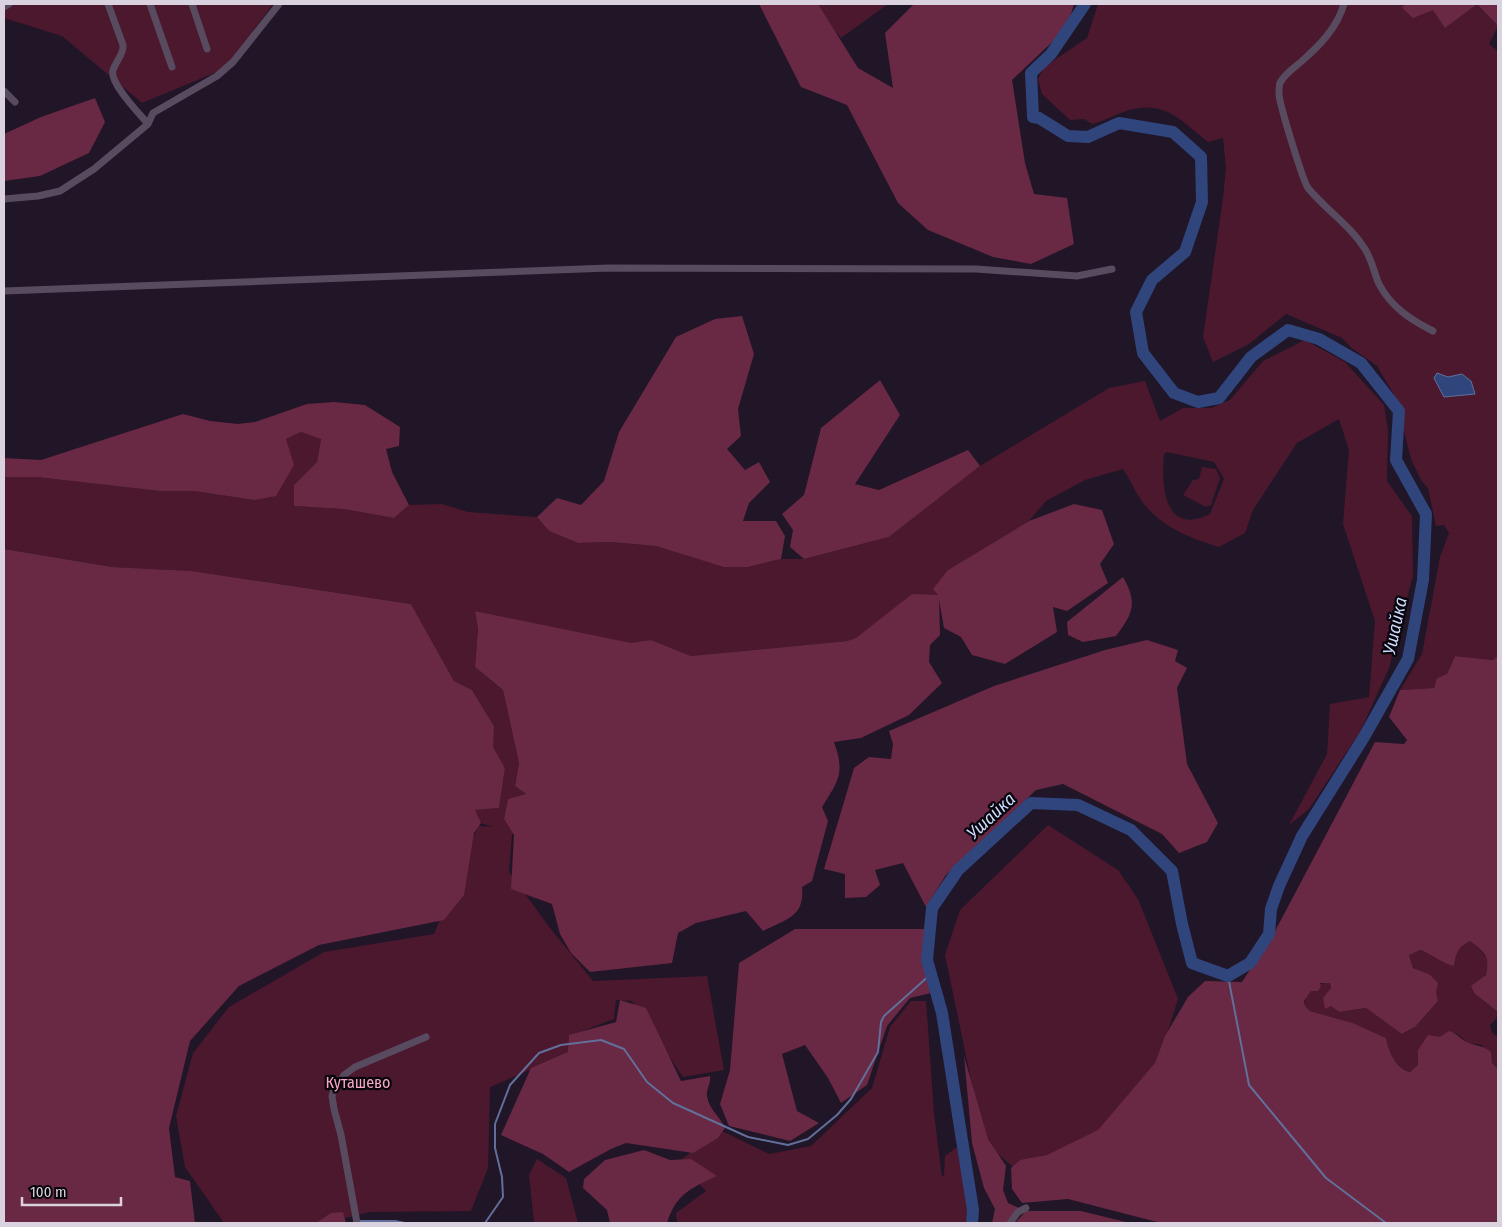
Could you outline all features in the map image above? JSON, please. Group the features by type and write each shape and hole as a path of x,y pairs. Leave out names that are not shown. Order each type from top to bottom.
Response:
{"street":[{"path":"4,7 9,4"},
{"path":"108,4 124,45 124,50 114,69 113,80 148,124"},
{"path":"150,4 172,67"},
{"path":"192,4 207,49"},
{"path":"4,199 38,196 60,191 94,169 148,124 153,113 217,76 233,62 279,4"},
{"path":"1344,4 1335,26 1315,50 1280,83 1278,94 1300,164 1302,178 1307,187 1326,208 1348,227 1366,250 1379,285 1392,302 1411,320 1433,331"},
{"path":"4,91 15,102"},
{"path":"4,291 610,268 976,269 1077,276 1112,268"},
{"path":"357,1223 341,1135 334,1109 332,1096 335,1087 344,1075 355,1067 426,1038"},
{"path":"1010,1223 1018,1212 1026,1208"}],"green space":[{"path":"4,4 273,4 224,69 142,103 62,36 4,18"},
{"path":"811,4 888,4 841,38"},
{"path":"1098,4 1405,4 1402,9 1432,10 1477,4 1498,26 1489,44 1498,51 1498,656 1494,660 1455,656 1447,674 1437,678 1434,688 1400,690 1422,654 1440,557 1449,533 1444,525 1436,526 1428,488 1421,480 1411,459 1404,431 1404,415 1396,398 1377,366 1353,349 1342,338 1286,314 1249,344 1213,362 1203,337 1223,198 1226,168 1223,138 1208,142 1172,114 1153,108 1129,110 1092,124 1084,119 1070,120 1042,94 1038,79 1044,67 1087,38","holes":["1462,374 1444,397 1440,386 1448,377"]},
{"name":"Куташево","path":"1305,340 1345,362 1384,405 1388,430 1387,481 1412,516 1413,575 1389,668 1360,732 1309,809 1289,825 1327,754 1330,704 1369,697 1375,621 1343,524 1349,450 1339,419 1297,443 1253,510 1245,533 1219,547 1186,535 1157,517 1141,500 1123,469 1085,480 1046,501 1029,521 948,570 939,595 876,623 856,638 847,641 691,656 651,640 631,644 475,611 478,629 475,667 503,690 519,763 515,786 526,794 508,800 504,819 514,834 512,834 509,872 550,928 593,981 707,976 724,1070 683,1077 632,1001 616,1000 614,1019 572,1035 570,1053 490,1087 488,1168 471,1211 370,1212 325,1223 224,1223 185,1167 176,1116 193,1053 229,1007 324,952 434,934 478,826 492,827 481,823 474,810 499,808 505,768 492,747 494,726 472,690 454,681 411,604 192,571 112,567 4,549 4,477 36,477 160,491 194,491 254,500 286,439 301,432 321,438 317,462 294,485 294,506 343,509 394,518 409,505 442,504 468,512 537,517 549,531 578,543 610,542 656,546 748,567 781,559 804,559 889,537 980,466 1109,388 1145,381 1160,421 1183,408 1211,408 1230,400 1263,361","holes":["1167,452 1214,462 1224,479 1210,514 1195,519 1183,519 1174,513 1165,493 1163,480 1164,454"]},
{"path":"1202,467 1216,469 1220,478 1211,505 1206,507 1183,495 1193,480 1199,479"},
{"path":"1048,825 1118,870 1138,899 1178,999 1158,1063 1099,1132 1017,1170 984,1142 945,955 960,910"},
{"path":"1470,941 1484,954 1487,960 1488,965 1485,977 1475,994 1498,1012 1496,1019 1490,1025 1492,1033 1498,1037 1498,1069 1492,1063 1482,1045 1468,1043 1456,1033 1440,1037 1418,1050 1418,1065 1411,1072 1401,1067 1394,1059 1386,1038 1353,1023 1310,1011 1305,1006 1309,992 1321,984 1330,983 1331,988 1323,999 1339,1012 1366,1008 1403,1034 1415,1027 1438,1001 1429,974 1413,968 1409,955 1419,950 1454,966 1458,951"},
{"path":"911,1001 926,1001 934,1113 942,1177 944,1175 945,1156 957,1147 969,1206 968,1223 677,1223 676,1213 706,1191 678,1162 720,1130 769,1154 811,1146 872,1088 890,1027"},
{"path":"537,1159 566,1178 578,1223 534,1223 529,1175"}],"shaded area":[{"path":"759,4 818,4 858,68 893,88 885,33 914,4 1074,4 1067,28 1012,80 1025,163 1034,194 1067,198 1074,244 1031,264 993,257 928,230 898,203 847,105 801,87"},
{"path":"1405,4 1477,4 1445,28 1433,10 1413,18 1402,8"},
{"path":"1477,4 1498,4 1498,26"},
{"path":"95,98 105,122 89,153 40,176 4,181 4,134 41,117"},
{"path":"742,316 754,354 738,409 741,436 727,449 745,470 759,462 770,482 749,503 743,521 776,521 785,536 781,559 748,567 724,567 656,546 610,542 578,543 549,531 537,517 557,498 581,505 604,481 619,432 676,337 715,319"},
{"path":"880,380 900,415 855,484 879,490 968,450 980,466 889,537 804,559 790,547 793,530 782,514 804,495 821,428"},
{"path":"334,402 365,405 400,427 399,446 386,449 392,472 409,505 394,518 343,509 294,506 294,485 317,462 321,439 301,432 286,439 294,465 276,496 254,500 194,491 160,491 36,477 4,477 4,458 41,460 183,414 210,421 238,424 255,422 307,404"},
{"path":"1074,504 1102,510 1114,544 1100,564 1108,583 1067,611 1053,607 1057,632 1005,664 972,655 961,637 944,628 939,600 940,635 930,645 929,662 942,683 909,715 861,738 834,742 839,761 839,776 822,807 828,821 812,881 802,887 800,905 792,916 763,931 746,911 696,923 678,933 672,963 590,972 571,953 560,934 552,904 511,889 514,835 504,819 508,799 526,794 515,786 519,763 503,690 475,667 478,629 475,611 631,643 651,640 691,656 847,641 856,638 912,594 938,595 933,589 948,570 1029,521"},
{"path":"4,549 112,567 192,571 411,604 454,681 472,690 494,726 493,747 505,768 499,808 475,810 481,823 474,833 464,895 444,920 319,945 239,986 190,1041 169,1128 175,1177 190,1181 195,1223 4,1223"},
{"path":"1123,577 1131,594 1132,608 1130,615 1116,636 1083,642 1068,635 1067,622"},
{"path":"1147,640 1178,650 1175,661 1187,668 1177,688 1187,764 1218,823 1207,842 1179,853 1162,834 1063,784 1036,790 946,875 926,907 903,863 875,870 880,885 866,897 845,898 845,874 824,869 854,768 869,757 891,759 893,744 889,731 994,686 1105,650"},
{"path":"1455,656 1493,660 1498,656 1498,1012 1475,994 1471,986 1486,975 1487,959 1483,952 1470,941 1458,951 1454,966 1420,950 1409,955 1413,968 1429,974 1438,983 1436,992 1438,1001 1415,1027 1402,1034 1366,1008 1339,1012 1331,1006 1325,1009 1323,998 1331,988 1330,983 1320,983 1321,986 1318,991 1311,991 1304,1001 1305,1006 1310,1011 1353,1023 1386,1038 1391,1054 1397,1063 1400,1067 1410,1072 1418,1065 1418,1050 1428,1035 1440,1037 1449,1031 1467,1042 1491,1052 1492,1063 1498,1069 1498,1223 1161,1223 1068,1199 1022,1203 1012,1189 1011,1168 1020,1160 1047,1155 1098,1130 1155,1063 1165,1036 1188,997 1205,981 1242,982 1274,933 1375,742 1404,744 1407,740 1389,717 1400,690 1434,688 1437,678 1447,674"},
{"path":"795,929 926,929 922,961 931,993 910,998 887,1026 867,1085 841,1103 828,1078 805,1045 782,1054 797,1111 819,1123 790,1141 729,1126 720,1104 730,1070 739,963"},
{"path":"620,1000 646,1008 681,1081 710,1076 707,1094 708,1101 725,1128 718,1138 693,1153 626,1143 569,1172 543,1154 501,1135 531,1068 568,1052 569,1035 616,1022"},
{"path":"964,1056 988,1139 1006,1166 1003,1190 1008,1203 1019,1208 1006,1223 992,1223 995,1209 984,1188 972,1143"},
{"path":"644,1150 670,1160 691,1159 717,1176 699,1184 686,1193 675,1205 667,1223 610,1223 607,1210 583,1188 584,1179 605,1160"},
{"path":"1026,1211 1081,1211 1130,1223 1015,1223"},
{"path":"343,1212 346,1223 316,1223 331,1213"}],"water":[{"path":"1437,373 1448,377 1462,374 1471,381 1475,394 1444,397 1434,378"}],"waterway":[{"name":"Ушайка","path":"972,1223 973,1210 942,1013 927,960 932,908 958,870 1031,803 1078,805 1131,830 1172,871 1192,963 1228,976 1250,963 1269,934 1271,909 1279,886 1302,836 1364,737 1408,659 1423,580 1426,514 1396,460 1399,411 1361,363 1319,339 1288,330 1251,357 1219,398 1198,402 1174,393 1143,353 1136,312 1152,280 1185,252 1202,202 1201,157 1173,132 1119,123 1088,137 1068,136 1039,118 1033,117 1031,73 1051,54 1085,4"},
{"path":"485,1223 503,1197 502,1177 495,1148 495,1124 510,1085 539,1053 561,1045 601,1040 624,1049 647,1082 673,1103 748,1137 788,1145 808,1139 837,1115 851,1099 878,1052 881,1022 884,1016 931,974"},
{"path":"1228,976 1249,1085 1326,1178 1386,1223"},
{"path":"359,1221 395,1221 405,1223"}]}
